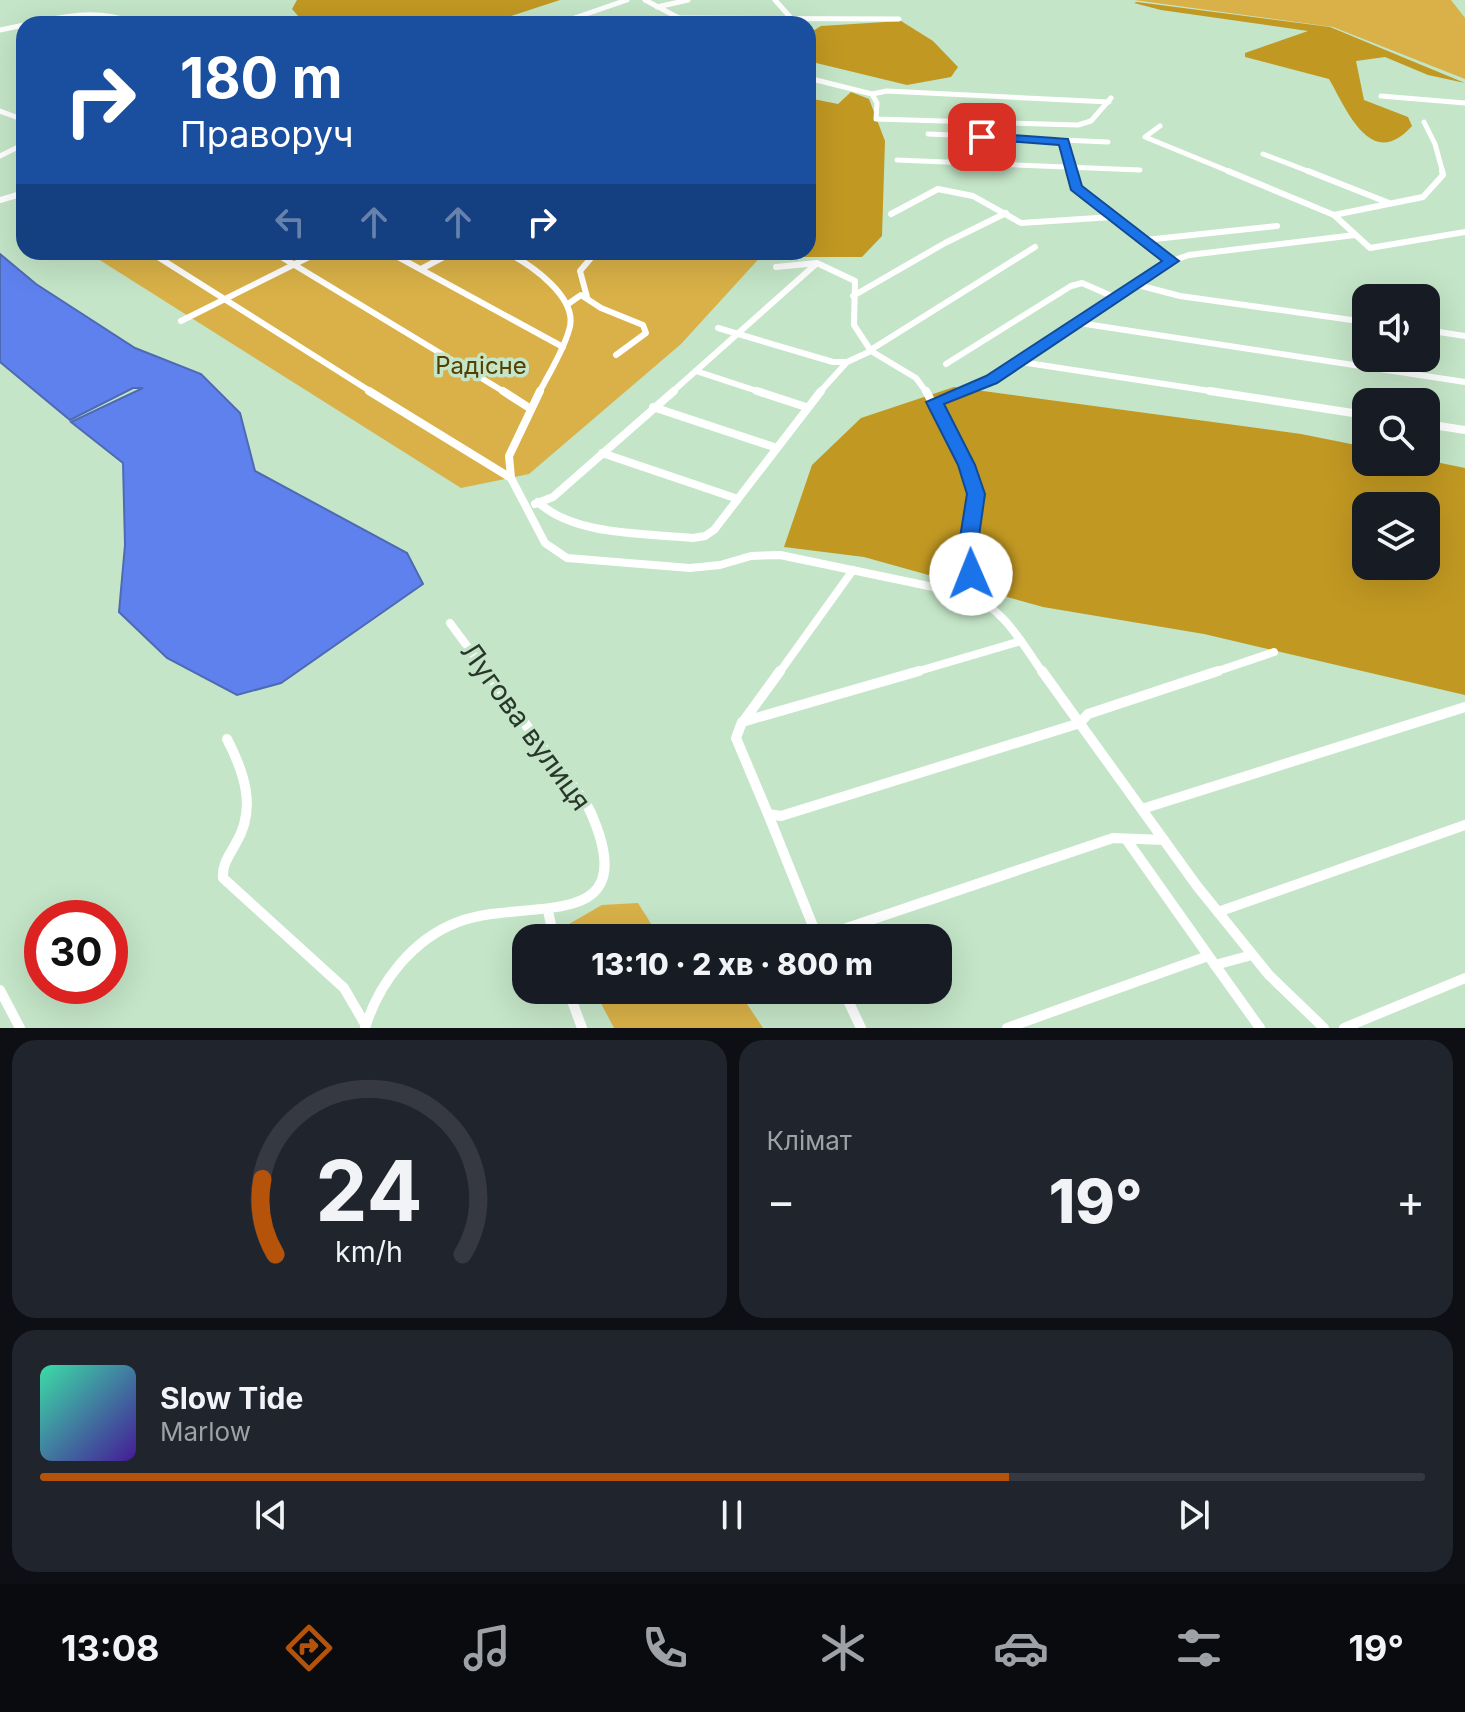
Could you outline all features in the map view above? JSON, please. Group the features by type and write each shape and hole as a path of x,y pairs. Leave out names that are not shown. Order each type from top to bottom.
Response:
{"street":[{"path":"580,16 627,0"},
{"path":"645,0 675,16"},
{"path":"657,7 688,0"},
{"path":"775,0 789,16"},
{"path":"62,16 84,11 115,16"},
{"path":"816,18 899,19"},
{"path":"0,22 3,29"},
{"path":"816,80 872,94 887,91 1110,100 1084,125 1047,125 876,119 877,103 872,94"},
{"path":"1381,96 1465,103"},
{"path":"1334,215 1423,197 1443,175 1435,144 1424,122"},
{"path":"1160,126 1145,137 1334,215 1370,248 1465,232"},
{"path":"928,134 1108,142"},
{"path":"1064,141 1076,187 1172,261"},
{"path":"1263,154 1390,204"},
{"path":"897,160 1140,170"},
{"path":"891,214 938,189 973,196 1021,223 1112,217"},
{"path":"853,296 945,243 1006,213"},
{"path":"1145,240 1277,226"},
{"path":"934,402 980,385 1020,362 1172,261 1189,255 1355,235"},
{"path":"538,502 552,515 578,525 693,538 705,536 714,530 806,407 847,362 1035,247"},
{"path":"163,260 423,426 511,478"},
{"path":"285,260 403,328 531,409"},
{"path":"181,321 303,260"},
{"path":"404,260 563,347"},
{"path":"421,269 438,260"},
{"path":"519,260 547,278 568,304 571,327 509,456 511,478 545,543 567,558 690,568 720,565 751,556 780,555 967,594 988,602"},
{"path":"587,297 580,271 589,260"},
{"path":"527,510 553,497 817,263"},
{"path":"776,267 817,263 855,281 854,325 871,350 916,378 934,402 966,465 976,494 968,550 971,574 988,602 1001,614 1218,912 1269,975 1324,1028"},
{"path":"946,364 1071,286 1082,283 1114,297"},
{"path":"1134,284 1180,296 1352,320"},
{"path":"568,304 581,295 646,329 646,333 616,355"},
{"path":"1079,323 1465,382"},
{"path":"718,328 833,362 847,362"},
{"path":"1440,332 1465,336"},
{"path":"1020,362 1352,413"},
{"path":"696,371 806,407"},
{"path":"653,407 777,448"},
{"path":"1440,426 1465,430"},
{"path":"602,453 738,499"},
{"path":"813,924 736,738 742,722 853,570"},
{"name":"Лугова вулиця","path":"450,623 553,758 590,810 599,831 605,873 599,886 585,899 548,911"},
{"path":"742,722 1021,641"},
{"path":"768,814 781,816 1080,723 1088,714 1274,652"},
{"path":"1142,809 1465,707"},
{"path":"227,739 247,788 248,801 241,836 223,865 223,878 344,988 365,1026"},
{"path":"1218,912 1465,825"},
{"path":"859,924 1113,838 1164,840"},
{"path":"1126,839 1260,1028"},
{"path":"365,1026 382,988 420,946 442,930 461,920 497,913 548,911 551,924"},
{"path":"1007,1028 1212,961 1252,955"},
{"path":"1344,1028 1465,978"},
{"path":"0,990 20,1028"},
{"path":"573,1004 582,1028"},
{"path":"850,1004 861,1028"}],"green space":[{"path":"1134,0 1451,0 1465,18 1465,79 1333,27"},
{"name":"Радісне","path":"100,260 758,260 681,344 529,474 461,488"},
{"path":"638,903 651,924 569,924 602,905"},
{"path":"601,1004 747,1004 763,1028 614,1028"}],"shaded area":[{"path":"297,0 560,0 511,16 298,16 292,9"},
{"path":"1134,3 1330,27 1465,83 1428,75 1385,57 1356,61 1364,100 1408,117 1412,126 1397,138 1384,142 1372,140 1352,120 1329,79 1245,57 1245,53 1308,31 1161,10"},
{"path":"901,21 933,41 958,67 951,77 907,85 816,63 816,29 821,26"},
{"path":"851,92 869,99 885,141 882,236 862,257 816,257 816,100 838,104"},
{"path":"954,387 1301,434 1352,444 1352,476 1440,476 1440,463 1465,468 1465,695 1204,634 1043,607 864,557 784,547 812,465 861,418"}],"water":[{"path":"0,254 36,284 135,348 201,374 240,413 255,471 407,553 423,584 281,683 237,695 167,658 119,612 125,545 123,463 71,422 143,388 133,388 70,420 0,362"}],"route":[{"path":"971,574 968,550 976,494 966,465 934,402 991,380 1172,261 1076,187 1064,141 982,137"}]}
